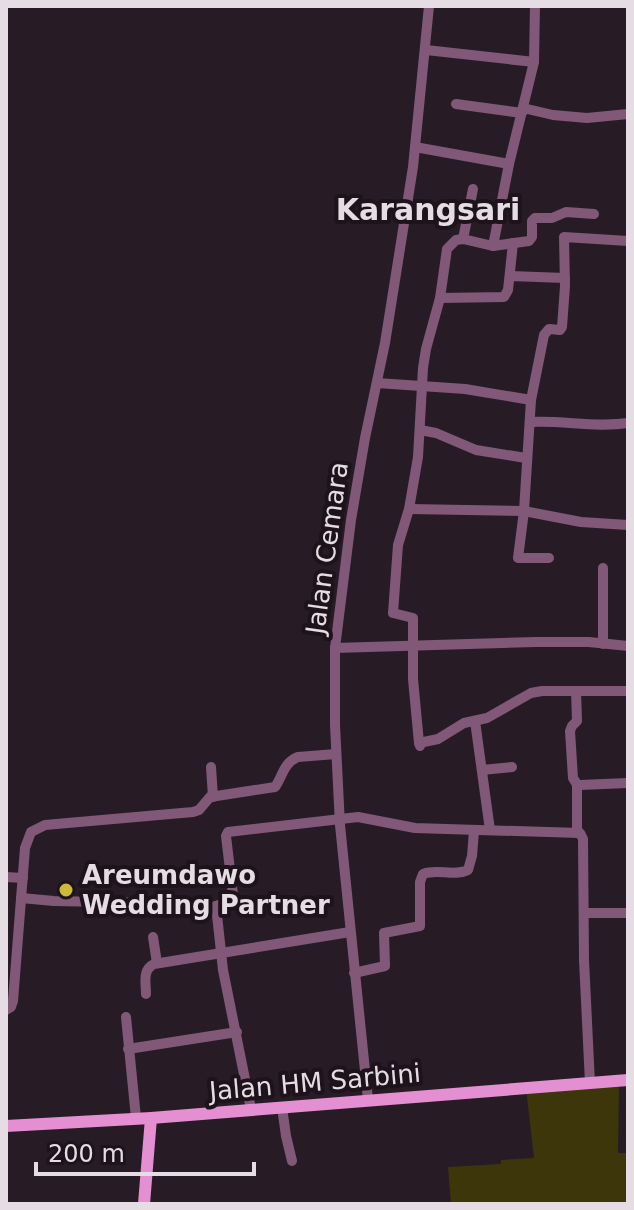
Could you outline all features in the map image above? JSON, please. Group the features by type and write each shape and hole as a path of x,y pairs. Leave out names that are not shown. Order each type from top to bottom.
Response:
{"main road":[{"name":"Jalan HM Sarbini","path":"6,1126 151,1118 628,1080"},
{"path":"144,1204 151,1118"}],"street":[{"name":"Jalan Cemara","path":"368,1100 339,818 335,648 351,520 385,343 413,167 429,6"},
{"path":"493,246 534,62 535,6"},
{"path":"426,50 534,62"},
{"path":"456,104 587,118 628,114"},
{"path":"415,147 509,164"},
{"path":"463,239 473,189"},
{"path":"594,214 566,212 552,218 535,218 532,221 531,240 493,246 463,239 456,240 447,249 440,298 426,349 418,457 409,509 398,545 393,613 413,618 413,679 420,745 438,739 454,728 487,718 531,693 628,691"},
{"path":"549,558 518,558 531,400 544,335 549,329 560,330 562,327 564,237 628,241"},
{"path":"440,298 502,298 507,293 513,243"},
{"path":"510,276 565,278"},
{"path":"377,383 465,389 531,400"},
{"path":"530,422 560,421 612,426 628,423"},
{"path":"420,430 436,433 476,450 526,458"},
{"path":"409,509 524,511 581,522 628,525"},
{"path":"603,568 603,644"},
{"path":"335,648 536,642 628,646"},
{"path":"576,691 577,721 570,731 574,781 578,786"},
{"path":"475,721 490,830"},
{"path":"6,1010 13,1001 23,878 31,832 45,825 193,812 213,797 277,785 283,769 293,759 336,754"},
{"path":"211,767 213,797"},
{"path":"482,770 512,767"},
{"path":"578,786 628,783"},
{"path":"577,833 578,786"},
{"path":"21,898 156,903 187,913 216,906 230,901 233,895 226,833 339,818 358,817 415,828 577,833 583,839 590,1083"},
{"path":"354,973 385,966 384,933 420,926 420,882 423,874 468,870 474,831"},
{"path":"6,877 23,878"},
{"path":"216,906 221,954 251,1109"},
{"path":"584,913 628,913"},
{"path":"146,994 146,970 157,963 350,932"},
{"path":"153,937 157,963"},
{"path":"126,1017 136,1118"},
{"path":"128,1049 237,1032"},
{"path":"282,1107 292,1161"}],"shaded area":[{"path":"619,1087 618,1153 628,1153 628,1204 451,1204 448,1167 501,1164 501,1160 534,1158 526,1088"}],"place":[{"name":"Areumdawo Wedding Partner","path":"66,890"}],"district":[{"name":"Karangsari","path":"428,210"}]}
